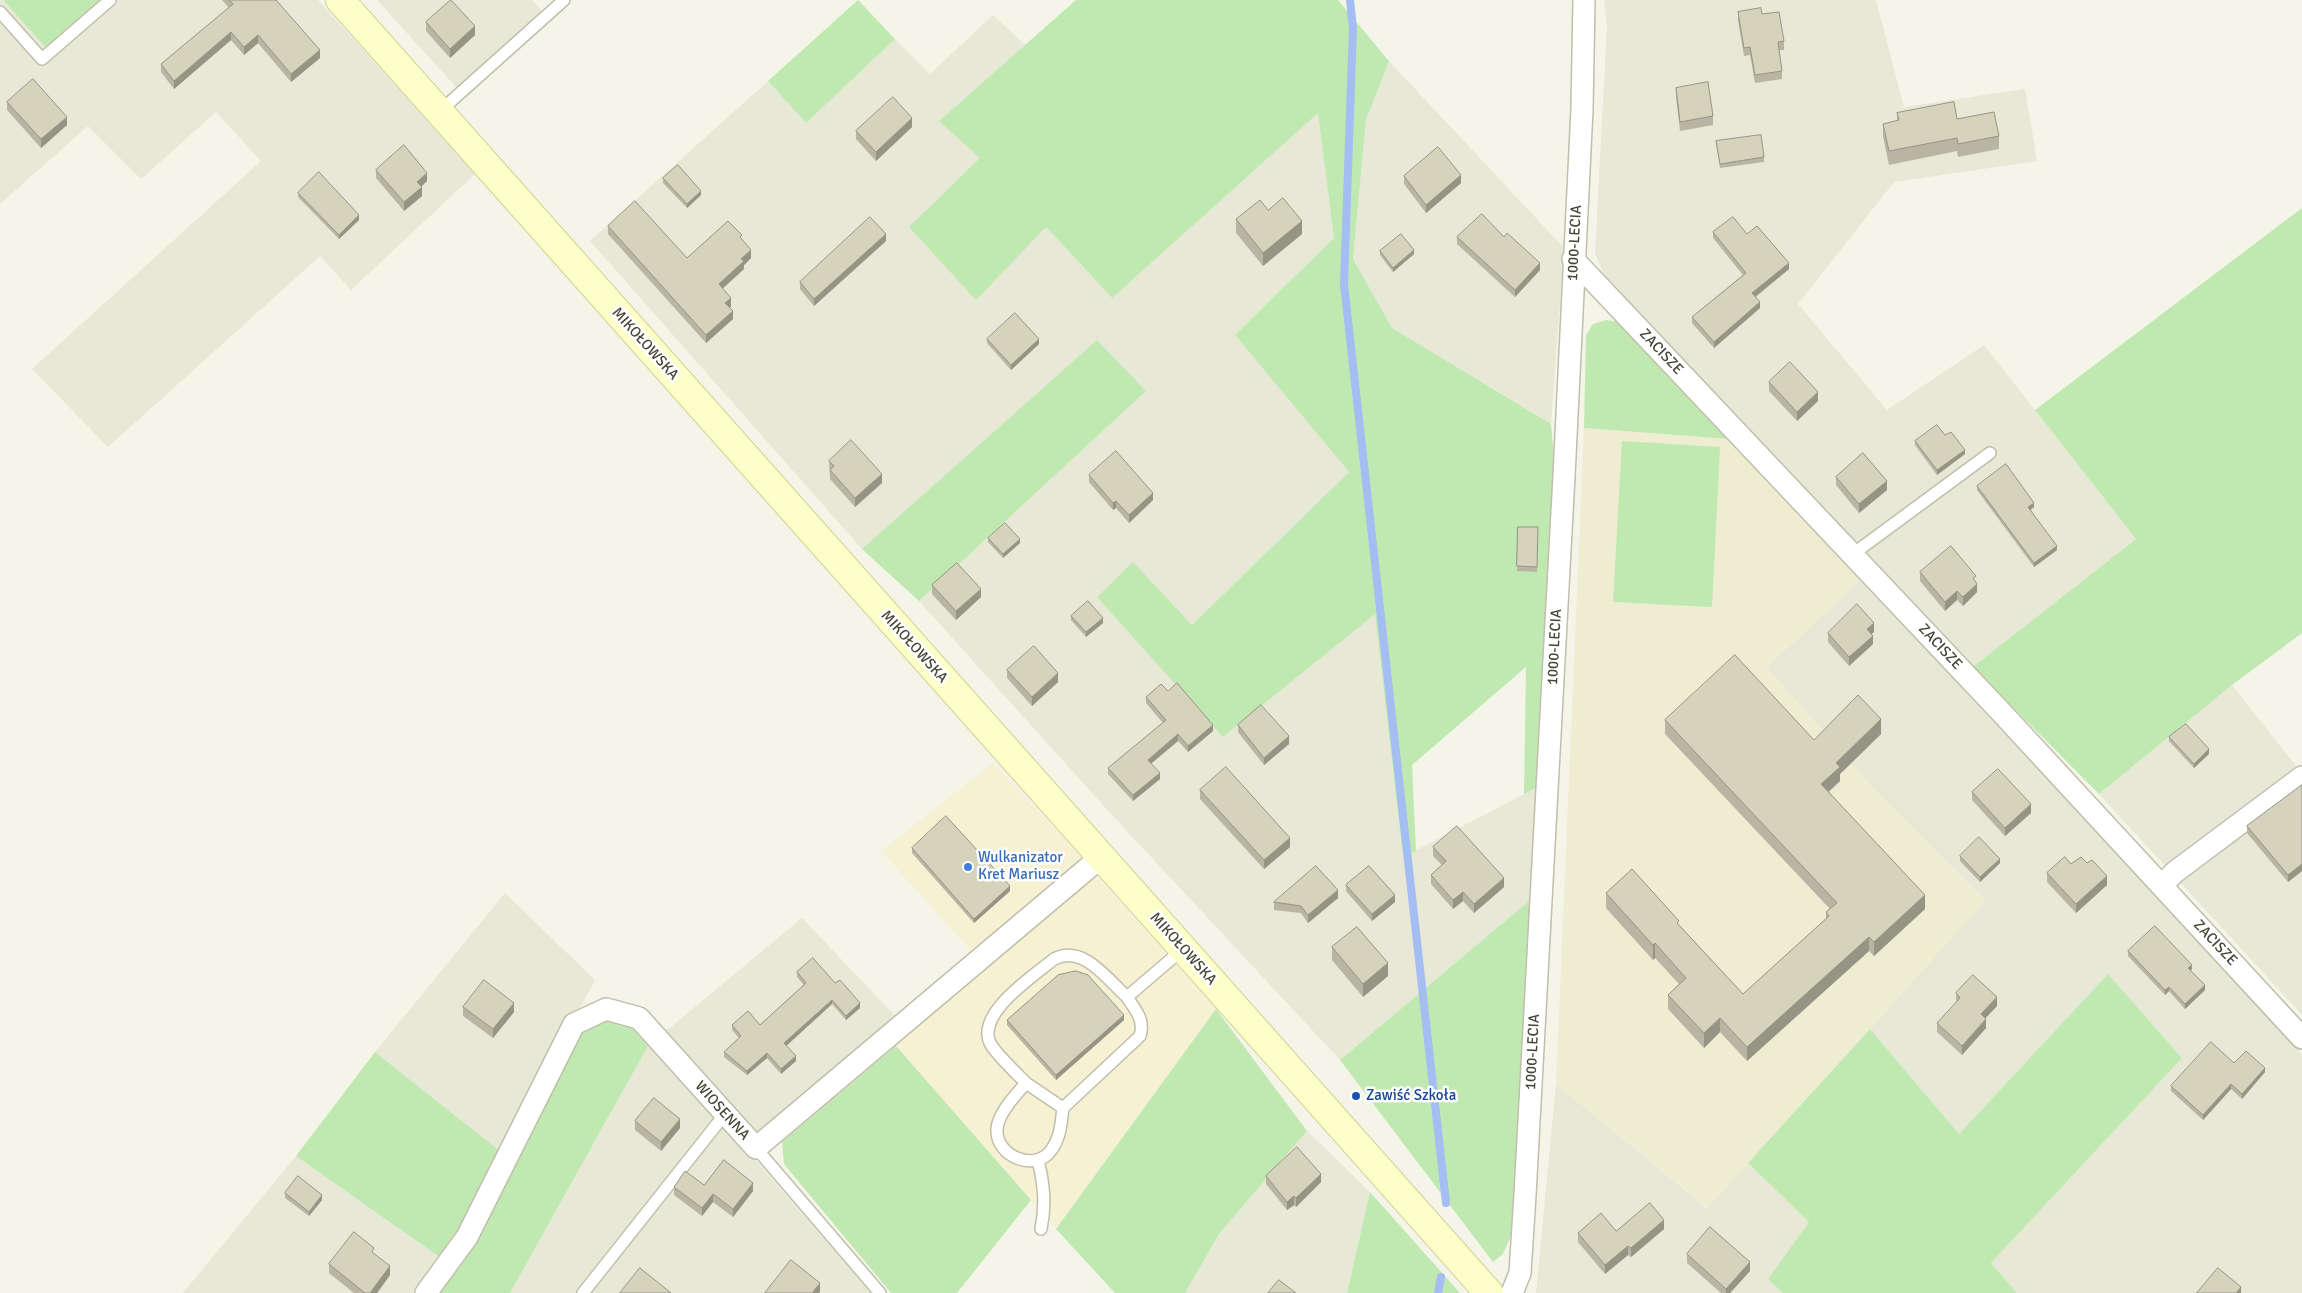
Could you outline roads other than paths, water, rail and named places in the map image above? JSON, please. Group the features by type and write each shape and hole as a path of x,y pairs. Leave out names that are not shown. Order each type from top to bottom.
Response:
{"main road":[{"name":"MIKOŁOWSKA","path":"340,0 1489,1293"}],"street":[{"name":"1000-LECIA","path":"1512,1293 1520,1273 1525,1195 1564,486 1573,259 1582,109 1584,0"},
{"name":"ZACISZE","path":"1573,259 2162,885 2302,1038"},
{"path":"2162,885 2175,872 2302,777"},
{"name":"WIOSENNA","path":"426,1293 467,1237 574,1024 606,1009 639,1018 756,1148 1101,857"}],"lane":[{"path":"0,12 42,59 110,0"},
{"path":"439,112 564,0"},
{"path":"1852,554 1990,453"},
{"path":"1127,998 1183,949"},
{"path":"1026,1083 1003,1114 997,1128 998,1140 1008,1153 1020,1161 1038,1160 1052,1150 1061,1132 1063,1108 1140,1036 1142,1028 1141,1019 1127,998 1089,962 1073,954 1064,954 1054,959 1002,1003 994,1014 989,1034 990,1043 1026,1083 1063,1108"},
{"path":"583,1293 725,1114"},
{"path":"756,1148 880,1293"},
{"path":"1038,1160 1044,1186 1045,1206 1040,1229"}],"waterway":[{"path":"1350,0 1353,28 1344,284 1446,1203"},
{"path":"1438,1293 1441,1277"}],"place":[{"name":"Wulkanizator Kret Mariusz","path":"968,867"},
{"name":"Zawiść Szkoła","path":"1356,1096"}]}
